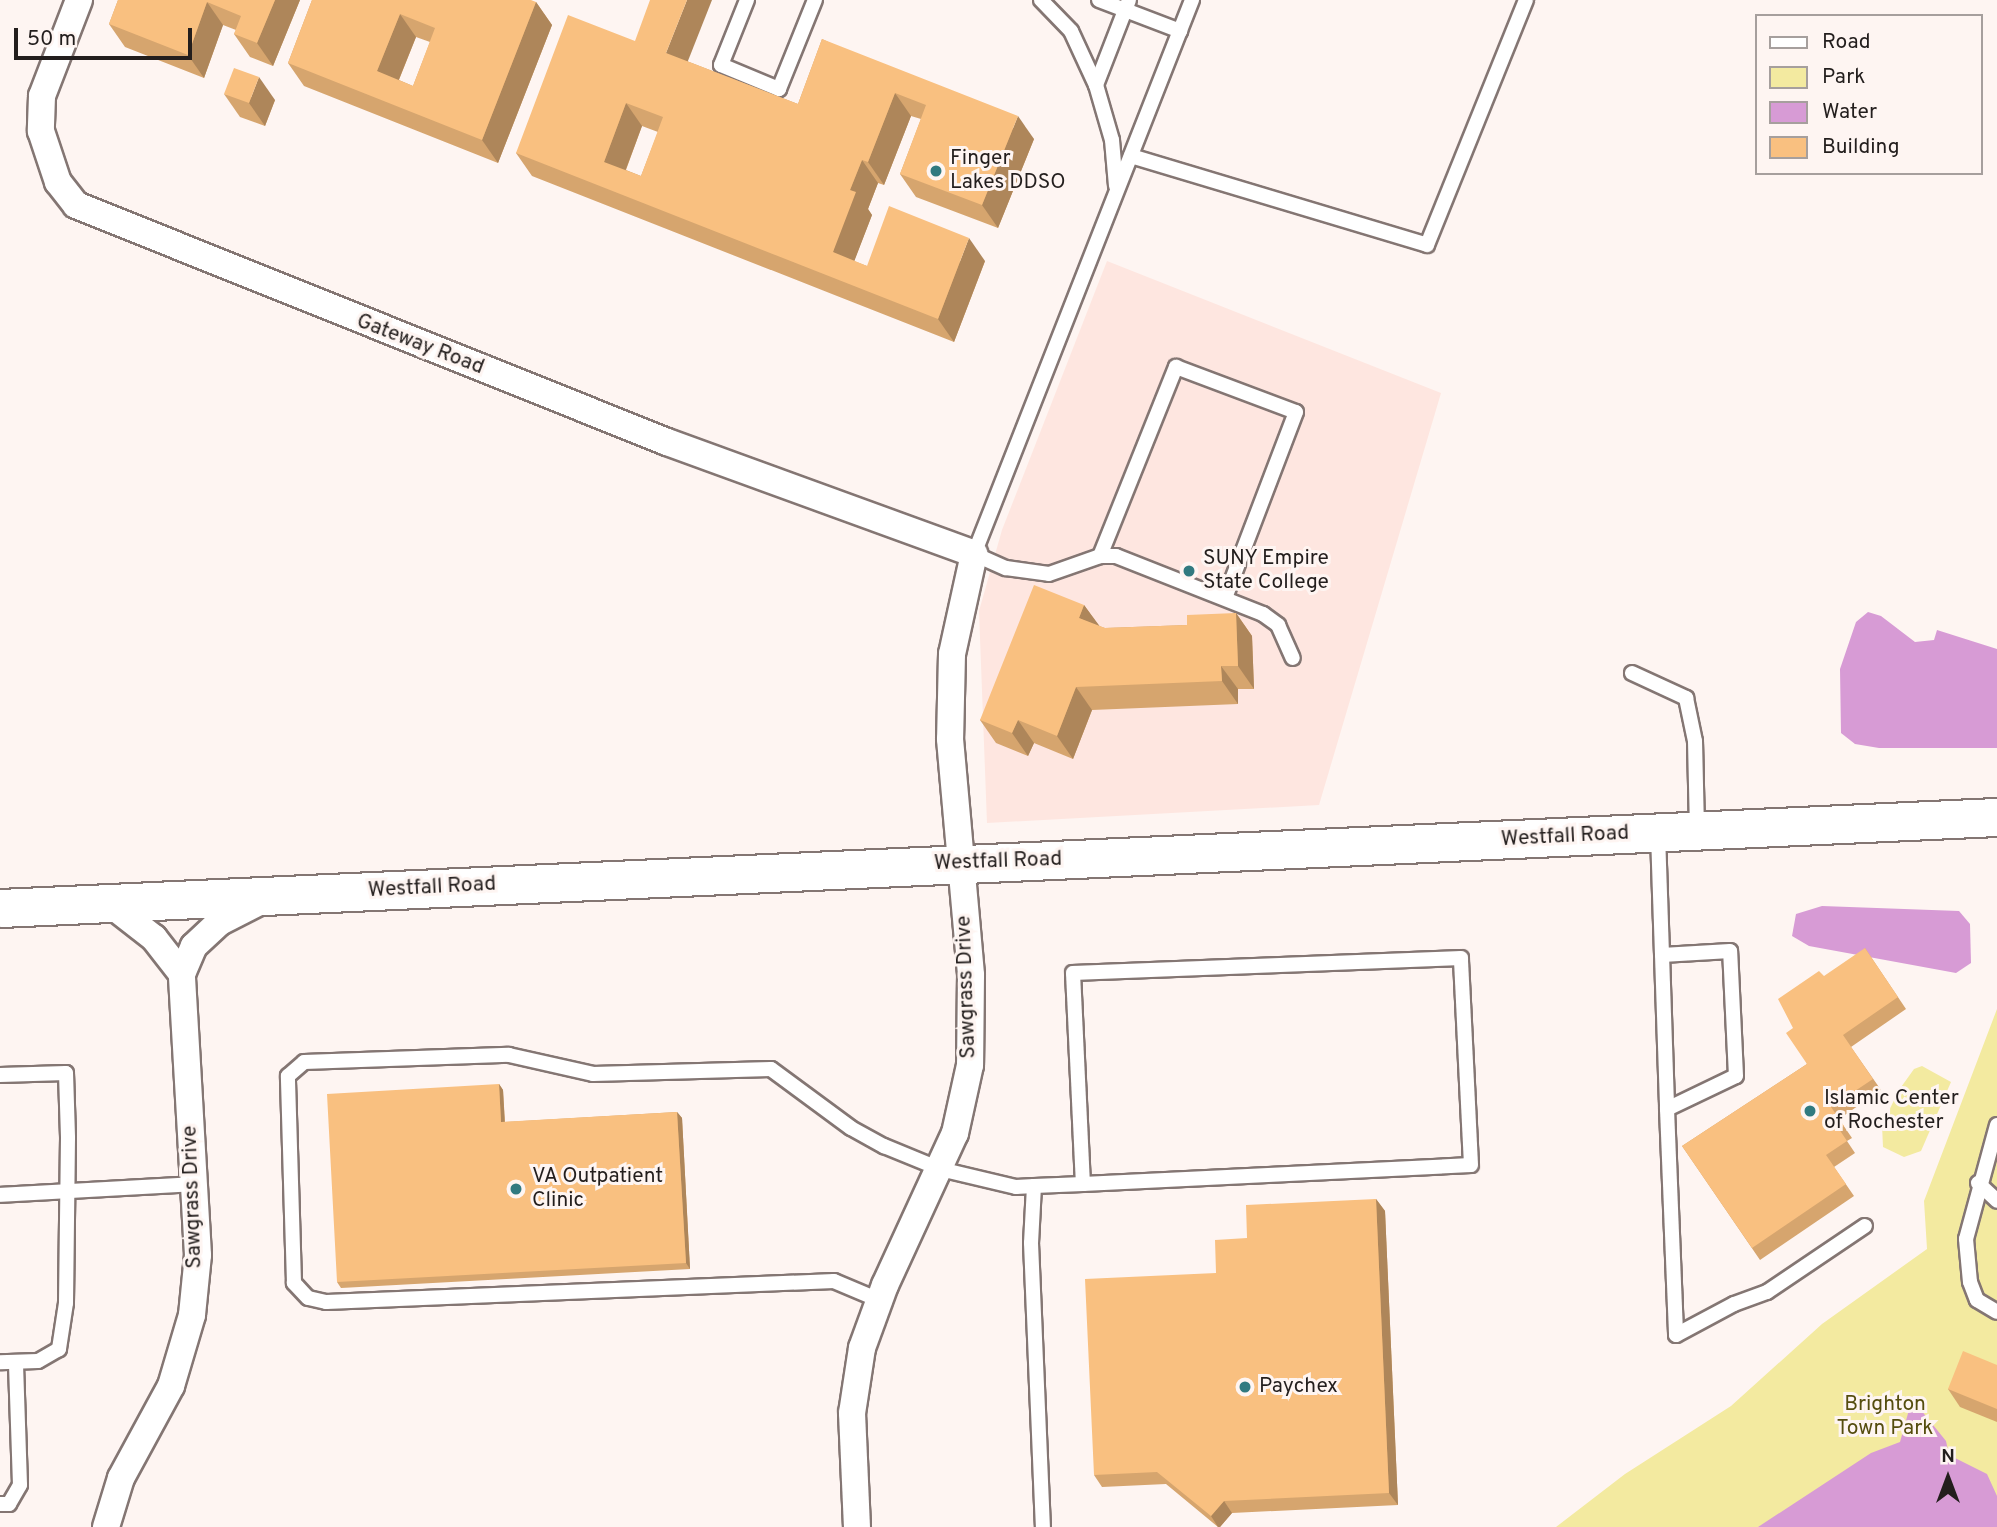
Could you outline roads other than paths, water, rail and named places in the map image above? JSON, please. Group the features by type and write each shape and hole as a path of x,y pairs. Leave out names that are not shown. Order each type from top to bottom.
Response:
{"street":[{"name":"Gateway Road","path":"79,0 42,96 41,131 58,182 76,205 667,442 974,554"},
{"name":"Sawgrass Drive","path":"857,1527 852,1413 862,1348 879,1300 956,1133 970,1065 971,975 950,739 952,654 974,554"},
{"name":"Westfall Road","path":"0,908 1997,817"},
{"name":"Sawgrass Drive","path":"106,1527 121,1478 171,1386 189,1327 198,1255 182,974 194,946 220,922 274,895"},
{"path":"109,902 154,938 182,974"}],"lane":[{"path":"747,0 721,65 779,89 814,0"},
{"path":"1041,0 1071,31 1096,85 1112,140 1116,191"},
{"path":"1099,0 1127,5 1180,31"},
{"path":"1192,0 974,554 1006,568 1049,574 1100,556 1116,556 1225,598 1278,625 1293,658"},
{"path":"1130,156 1427,245 1526,0"},
{"path":"1096,85 1127,5"},
{"path":"1100,556 1176,367 1296,412 1225,598"},
{"path":"1632,673 1686,698 1695,741 1697,831"},
{"path":"1658,832 1676,1335 1734,1304 1767,1292 1865,1226"},
{"path":"1662,955 1730,951 1736,1076 1667,1109"},
{"path":"879,1300 834,1281 326,1301 308,1298 294,1283 288,1076 304,1062 509,1055 593,1074 771,1069 851,1129 940,1170 983,1182 1034,1186 1083,1184 1471,1165 1461,958 1073,973 1083,1184"},
{"path":"0,1075 66,1073 65,1329 59,1349 38,1361 0,1362"},
{"path":"1997,1125 1978,1183 1966,1239 1967,1272 1977,1300 1997,1312"},
{"path":"1978,1183 1997,1202"},
{"path":"0,1195 194,1184"},
{"path":"1034,1186 1031,1243 1043,1527"},
{"path":"0,1504 9,1504 20,1485 16,1362"}],"water":[{"path":"1868,612 1881,616 1915,642 1934,640 1937,630 1997,649 1997,748 1879,748 1855,744 1841,733 1840,669 1856,622"},
{"path":"1822,906 1959,911 1970,924 1971,963 1956,973 1809,946 1792,936 1796,914"},
{"path":"1912,1399 1946,1441 1949,1455 1987,1474 1997,1496 1997,1527 1758,1527 1871,1453 1900,1442"}],"place":[{"name":"Finger Lakes DDSO","path":"936,171"},
{"name":"SUNY Empire State College","path":"1189,571"},
{"name":"Islamic Center of Rochester","path":"1810,1111"},
{"name":"VA Outpatient Clinic","path":"516,1189"},
{"name":"Paychex","path":"1245,1387"}],"park label":[{"name":"Brighton Town Park","path":"1885,1417"}]}
